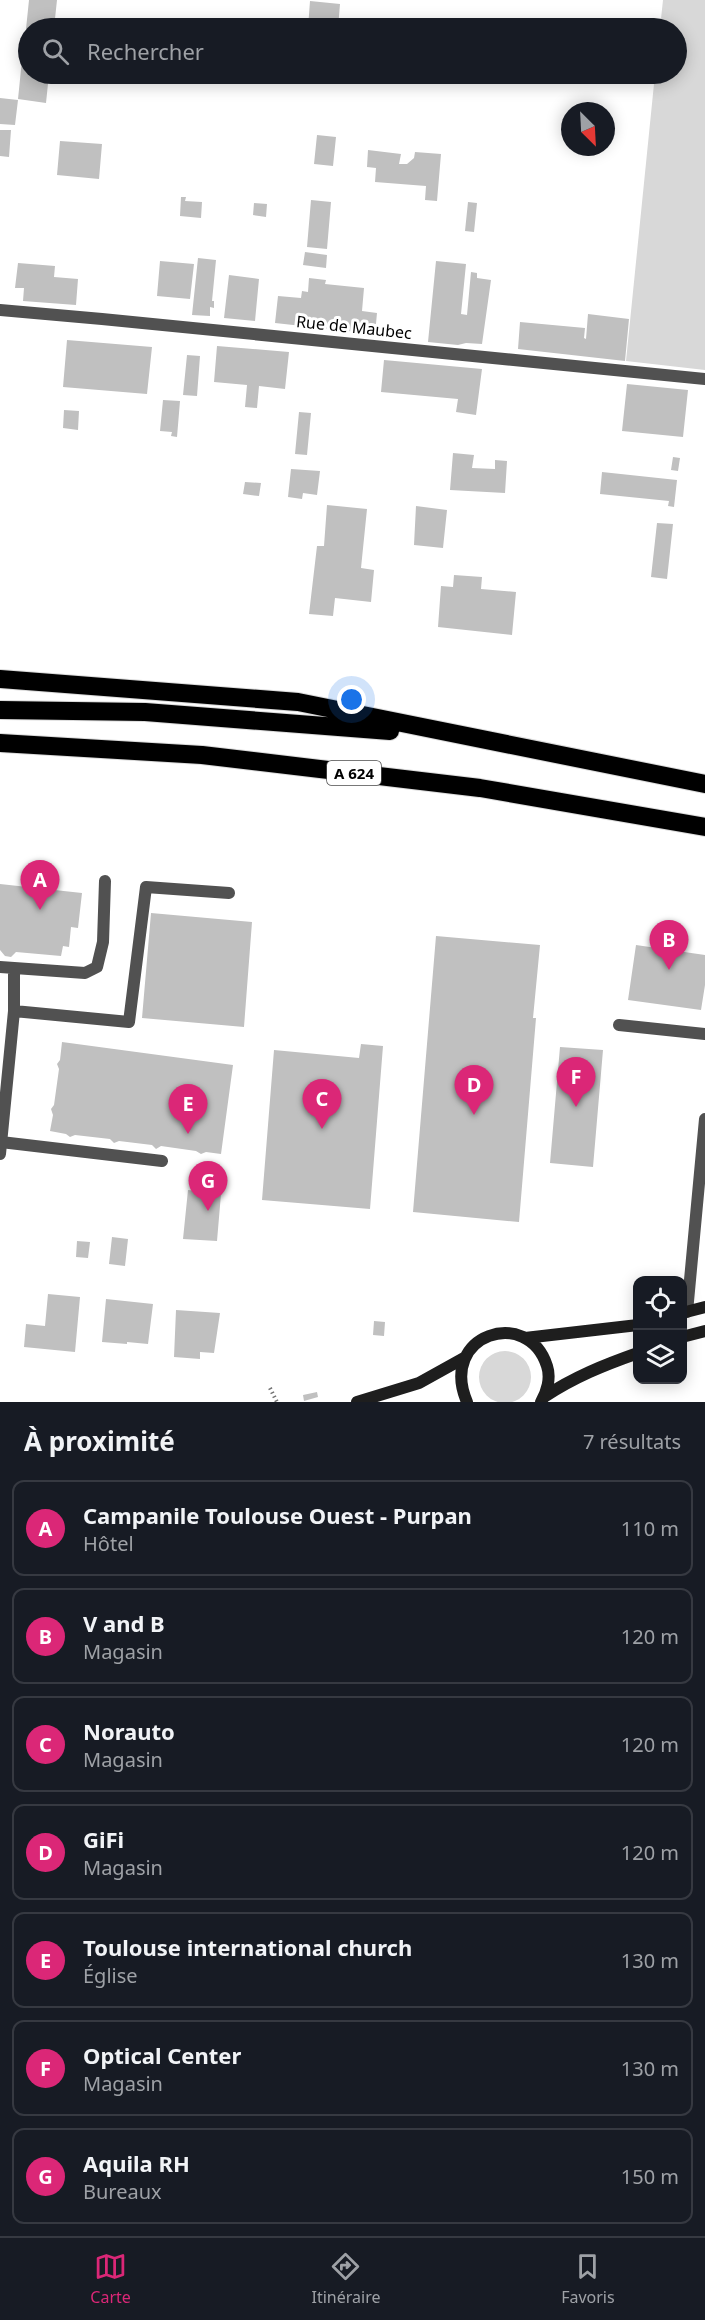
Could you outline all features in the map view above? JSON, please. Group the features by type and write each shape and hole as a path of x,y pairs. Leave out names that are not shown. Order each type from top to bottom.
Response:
{"highway":[{"path":"0,679 298,702 705,784"},
{"path":"0,710 145,712 472,737"},
{"name":"A 624","path":"0,743 202,755 480,788 705,827"}],"street":[{"name":"Rue de Maubec","path":"0,310 705,379"},
{"path":"0,967 85,973 97,967 103,942 105,881"},
{"path":"14,1011 129,1022 146,886 229,893"},
{"path":"14,969 14,1011 1,1148 162,1161"},
{"path":"619,1025 705,1034"},
{"path":"687,1293 705,1119"},
{"path":"687,1312 705,1307"},
{"path":"357,1402 420,1383 464,1358 476,1344 492,1335 509,1334 525,1338 633,1326"},
{"path":"687,1336 705,1331"},
{"path":"525,1338 536,1347 546,1364 548,1384 543,1400"},
{"path":"543,1400 568,1381 591,1369 633,1355"},
{"path":"464,1358 460,1373 461,1388 467,1402"}],"path":[{"path":"270,1388 277,1402"}],"shaded area":[{"path":"663,0 705,0 705,370 626,361 654,84 687,84 687,18 661,18"},
{"path":"505,1351 515,1353 523,1359 530,1372 529,1387 523,1395 510,1402 495,1401 487,1395 481,1387 479,1377 481,1367 487,1359 495,1353"}],"building":[{"path":"29,0 57,0 55,18 27,18"},
{"path":"310,1 340,4 339,18 309,18"},
{"path":"20,84 48,84 46,103 18,99"},
{"path":"0,98 18,100 15,125 0,124"},
{"path":"0,130 11,130 9,157 0,156"},
{"path":"317,135 336,137 333,166 314,164"},
{"path":"60,141 102,144 99,179 57,175"},
{"path":"368,150 401,154 399,164 407,164 414,158 415,152 441,154 437,201 425,200 426,186 375,182 376,168 367,167"},
{"path":"181,197 186,197 185,201 202,202 201,218 180,216"},
{"path":"311,200 331,202 327,249 307,247"},
{"path":"468,202 477,203 474,232 465,231"},
{"path":"254,203 267,204 266,217 253,215"},
{"path":"305,252 327,255 326,268 303,265"},
{"path":"198,258 216,260 212,301 214,301 214,308 210,307 210,316 192,315"},
{"path":"160,261 194,264 190,299 157,296"},
{"path":"436,261 466,264 461,314 467,315 471,272 477,273 477,278 491,280 482,344 458,345 428,342"},
{"path":"18,263 55,266 54,277 78,279 76,305 23,301 24,288 15,288"},
{"path":"229,275 259,279 255,321 224,318"},
{"path":"309,278 326,280 325,284 364,288 362,311 377,313 375,334 275,323 278,296 301,298 302,291 308,292"},
{"path":"588,314 629,319 625,361 518,349 520,322 585,328 584,338 586,339"},
{"path":"67,340 152,347 147,394 63,387"},
{"path":"217,346 289,352 285,389 259,386 257,408 245,407 247,385 214,382"},
{"path":"187,355 200,356 197,396 183,395"},
{"path":"384,360 482,369 476,415 456,412 458,399 381,392"},
{"path":"627,384 688,390 683,437 622,431"},
{"path":"163,400 180,401 177,437 171,436 172,432 160,431"},
{"path":"64,410 79,411 78,430 63,428"},
{"path":"299,412 311,413 307,455 295,454"},
{"path":"453,453 474,455 472,468 495,469 495,460 507,461 505,493 450,490"},
{"path":"673,457 680,458 678,471 671,470"},
{"path":"291,469 320,471 317,495 303,493 302,499 288,497"},
{"path":"602,472 677,480 674,507 668,506 669,501 600,494"},
{"path":"245,482 261,483 259,496 243,494"},
{"path":"327,505 367,509 361,568 374,570 371,602 335,598 333,616 309,614 317,546 324,546"},
{"path":"416,506 447,510 443,548 414,545"},
{"path":"657,523 673,524 667,579 651,577"},
{"path":"454,575 482,577 481,589 516,592 512,635 438,627 441,586 453,587"},
{"path":"0,884 82,893 78,928 71,927 69,947 63,946 61,956 16,952 11,957 5,956 0,950"},
{"path":"151,913 252,922 244,1027 142,1018"},
{"path":"436,936 540,945 519,1222 413,1212"},
{"path":"636,945 705,955 705,985 701,1010 628,1000"},
{"path":"62,1042 233,1065 221,1154 206,1152 201,1154 196,1151 161,1146 156,1149 152,1145 119,1141 114,1143 110,1139 75,1135 70,1137 50,1131 53,1115 51,1109 54,1105 59,1069 57,1064 60,1060"},
{"path":"361,1044 383,1046 370,1209 262,1200 274,1050 359,1058"},
{"path":"560,1047 603,1050 593,1167 550,1163"},
{"path":"188,1190 221,1194 217,1241 183,1239"},
{"path":"112,1237 128,1239 125,1266 109,1264"},
{"path":"77,1241 90,1242 88,1258 76,1257"},
{"path":"48,1294 80,1297 75,1352 24,1347 26,1324 45,1326"},
{"path":"106,1299 153,1304 148,1344 102,1342"},
{"path":"176,1310 220,1313 214,1353 200,1352 200,1359 174,1357"},
{"path":"374,1321 385,1322 384,1336 373,1335"},
{"path":"317,1392 318,1397 304,1401 303,1395"}],"place":[{"name":"Campanile Toulouse Ouest - Purpan","path":"40,910"},
{"name":"V and B","path":"669,970"},
{"name":"Optical Center","path":"576,1107"},
{"name":"GiFi","path":"474,1115"},
{"name":"Norauto","path":"322,1129"},
{"name":"Toulouse international church","path":"188,1134"},
{"name":"Aquila RH","path":"208,1211"}]}
